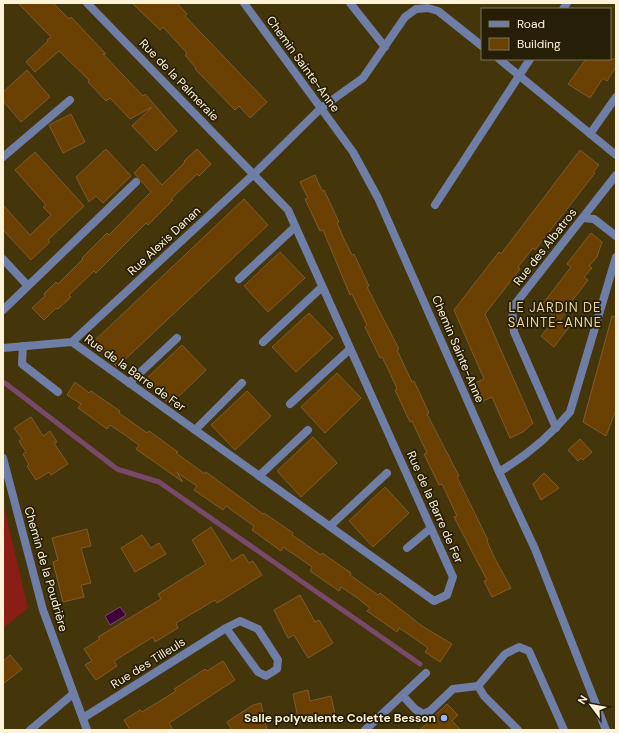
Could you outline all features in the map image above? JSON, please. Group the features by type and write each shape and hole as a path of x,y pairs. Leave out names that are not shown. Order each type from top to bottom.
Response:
{"street":[{"name":"Rue de la Palmeraie","path":"87,3 254,174"},
{"name":"Chemin Sainte-Anne","path":"244,3 353,152 378,198 499,472 535,549 606,730"},
{"path":"350,3 385,47"},
{"name":"Rue Alexis Danan","path":"72,342 254,174 321,108 362,78 405,17 416,9 428,8 438,11 481,45"},
{"path":"500,60 616,155"},
{"path":"435,204 529,60"},
{"path":"590,134 616,97"},
{"path":"3,157 70,100"},
{"name":"Rue de la Barre de Fer","path":"72,342 434,601 446,595 453,577 288,210 254,174"},
{"name":"Rue des Albatros","path":"556,428 514,332 512,308 616,175"},
{"path":"3,310 136,182"},
{"path":"583,218 594,218 616,236"},
{"path":"239,280 295,227"},
{"path":"499,472 519,460 556,428 570,412 616,257"},
{"path":"3,259 28,286"},
{"path":"263,342 322,287"},
{"path":"129,383 177,338"},
{"path":"3,348 72,342"},
{"path":"23,346 22,364 58,392"},
{"path":"290,404 350,349"},
{"path":"195,430 242,384"},
{"path":"259,476 308,430"},
{"name":"Chemin de la Poudrière","path":"3,458 43,610 87,730"},
{"path":"330,526 387,473"},
{"path":"407,548 431,528"},
{"name":"Rue des Tilleuls","path":"83,718 226,628 240,621 258,629 278,660 277,669 266,676 258,672 226,628"},
{"path":"403,696 415,709 423,714 430,711 453,689 478,686 505,654 519,647 529,651 564,730"},
{"path":"365,730 426,673"},
{"path":"478,686 484,696 518,730"},
{"path":"30,730 73,694"}],"shaded area":[{"path":"3,503 28,608 3,628"},
{"path":"120,607 126,615 110,625 105,616"}],"building":[{"path":"18,3 53,3 69,19 71,17 106,54 103,54 143,96 145,94 177,131 156,151 132,126 152,107 130,119 110,98 106,101 88,82 89,80 59,51 35,72 26,62 51,37"},
{"path":"132,3 177,3 187,14 185,16 267,102 250,118 239,106 235,110 195,69 196,68 185,55 187,53 163,27 160,30"},
{"path":"616,59 616,67 607,81 603,78 590,98 568,84 585,60"},
{"path":"27,70 50,97 21,122 3,101 3,92"},
{"path":"71,114 85,142 63,153 49,125"},
{"path":"106,149 131,176 103,203 96,196 89,202 76,177"},
{"path":"197,149 211,164 199,176 197,174 171,199 173,200 148,225 146,223 96,273 94,271 69,295 71,297 58,309 56,308 44,320 32,308 45,296 44,294 56,282 58,284 107,233 109,235 151,192 134,173 143,164 162,185"},
{"path":"580,150 599,165 593,172 595,173 535,250 533,248 518,267 520,269 485,314 533,423 523,432 510,438 492,397 481,402 473,384 484,379 454,310 499,252 501,254"},
{"path":"35,152 84,206 48,240 50,242 31,260 3,230 3,205 30,235 51,215 43,207 46,205 15,170"},
{"path":"315,175 339,222 337,223 344,239 352,255 354,254 369,286 367,287 399,349 397,350 412,382 414,381 429,413 427,414 459,476 457,477 488,540 487,541 494,557 511,588 492,597 484,581 487,580 454,517 457,516 442,484 439,485 424,454 427,453 395,390 397,389 390,373 382,357 380,358 365,327 367,325 352,294 350,295 323,230 320,231 305,199 308,198 300,182"},
{"path":"244,199 268,225 117,367 93,342"},
{"path":"591,233 602,242 597,257 589,266 592,268 584,277 588,280 568,306 570,308 560,320 569,327 554,347 541,336 556,318 541,306 571,267 567,264"},
{"path":"280,252 305,278 268,312 244,286"},
{"path":"309,313 333,338 296,372 272,347"},
{"path":"612,316 616,317 616,410 606,436 583,422"},
{"path":"182,345 206,370 170,405 146,379"},
{"path":"337,373 361,398 325,433 301,407"},
{"path":"75,382 89,393 91,391 120,411 119,413 147,433 149,431 205,474 206,472 263,514 264,513 293,533 292,535 351,573 350,575 378,595 380,593 422,626 452,644 440,662 425,652 428,648 414,638 399,628 397,632 367,611 370,608 356,597 341,587 339,591 310,571 312,567 298,557 283,547 281,551 252,530 254,526 226,506 223,510 194,490 197,486 177,472 183,482 136,449 139,445 125,435 110,425 107,429 78,408 81,404 67,395"},
{"path":"247,391 271,416 235,450 211,425"},
{"path":"31,417 43,436 50,431 57,442 54,443 68,464 51,475 49,472 36,480 27,466 29,465 23,454 26,452 19,441 22,439 14,428"},
{"path":"313,437 337,463 301,497 277,471"},
{"path":"580,439 592,452 583,460 581,458 578,461 568,450"},
{"path":"544,473 559,488 541,500 533,484"},
{"path":"385,487 409,513 373,547 349,521"},
{"path":"211,527 232,561 243,554 249,563 253,561 262,575 217,603 215,600 176,623 178,628 155,642 153,637 114,661 117,666 96,680 85,665 92,661 84,649 100,639 98,637 161,599 158,594 206,564 192,540"},
{"path":"87,529 91,546 81,548 91,583 81,585 84,597 63,602 53,562 58,560 52,538"},
{"path":"142,535 151,548 159,543 166,554 135,572 121,548"},
{"path":"300,595 315,622 319,620 333,643 308,658 294,635 288,638 274,610"},
{"path":"10,655 22,669 3,684 3,661"},
{"path":"223,661 235,680 169,723 173,730 130,730 124,720 140,710 142,712 176,691 174,689 205,669 207,671"},
{"path":"308,690 310,701 331,696 335,714 299,723 293,694"},
{"path":"261,703 267,730 232,730 227,722 253,705"},
{"name":"Salle polyvalente Colette Besson","path":"447,704 458,715 452,721 461,730 420,730"}],"waterway":[{"path":"5,383 117,469 159,482 420,664"}],"place":[{"name":"Salle polyvalente Colette Besson","path":"444,718"}],"district":[{"name":"LE JARDIN DE SAINTE-ANNE","path":"555,314"}]}
